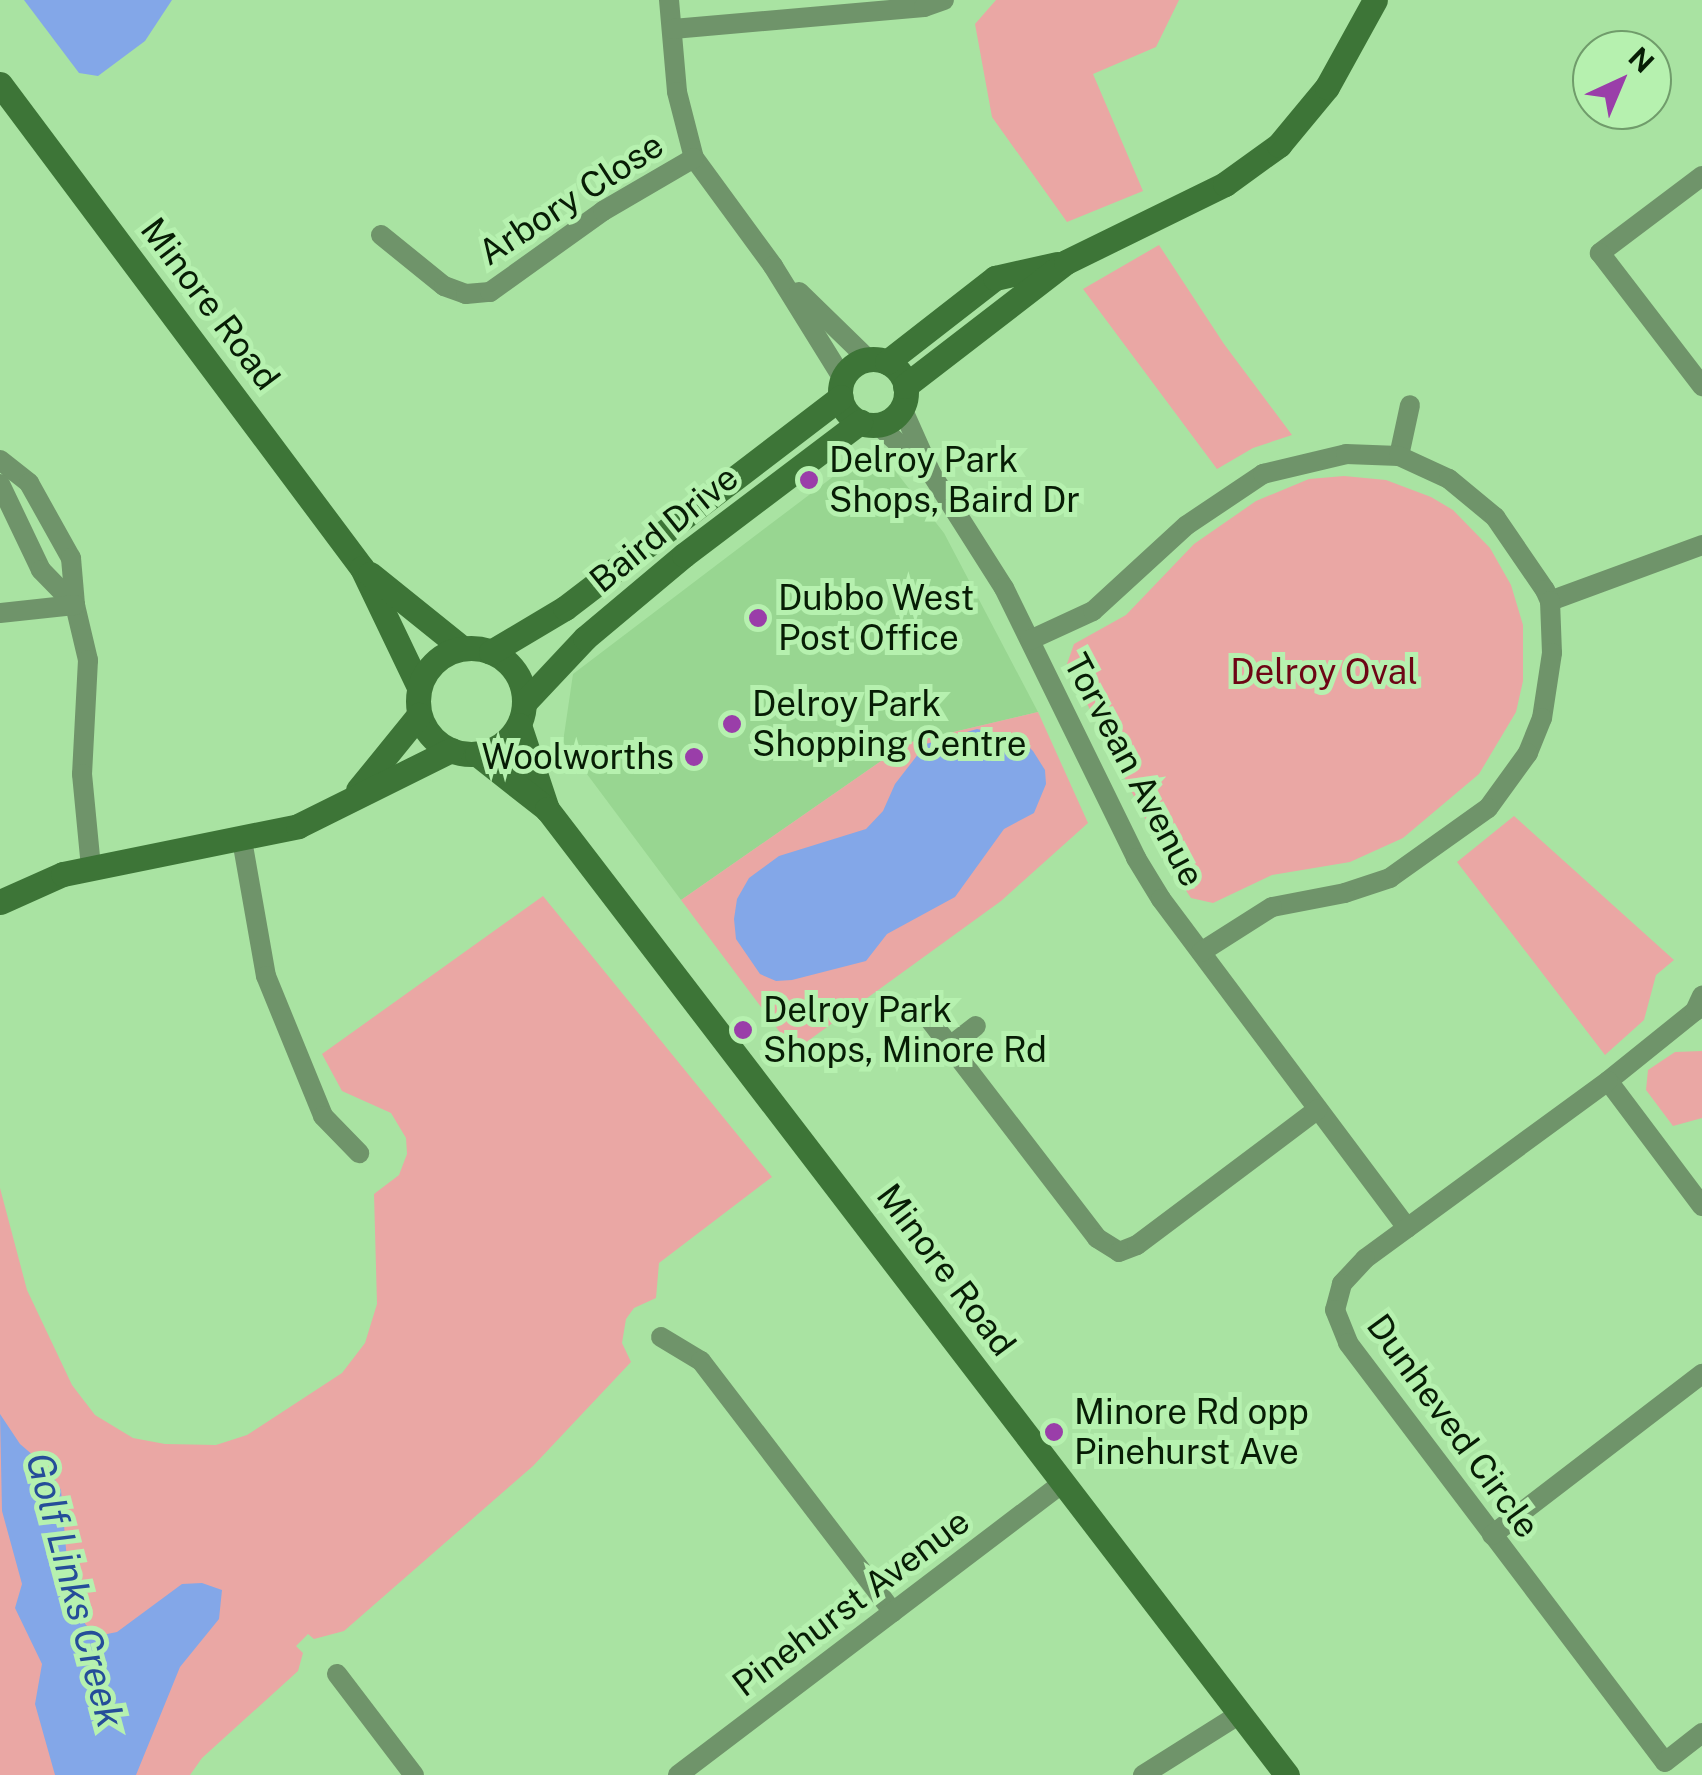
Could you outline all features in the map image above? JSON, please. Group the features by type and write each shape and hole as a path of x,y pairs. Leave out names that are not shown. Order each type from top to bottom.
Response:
{"street":[{"path":"669,0 677,92 694,158 773,266 842,388 850,416 869,423 1066,262"},
{"path":"673,29 924,8 944,0"},
{"path":"842,388 858,363 878,361 996,278 1066,262 1225,184 1279,145 1327,87 1375,0"},
{"name":"Minore Road","path":"0,84 362,568 419,687"},
{"name":"Arbory Close","path":"381,235 444,286 466,294 490,292 603,211 694,158"},
{"path":"1702,176 1600,252 1702,386"},
{"path":"773,266 878,361 899,372 904,397"},
{"name":"Baird Drive","path":"491,652 566,608 842,388"},
{"name":"Torvean Avenue","path":"904,397 931,473 982,550 1030,640 1136,858 1201,952 1407,1228"},
{"path":"1400,456 1410,405"},
{"name":"Torvean Avenue","path":"869,423 931,473"},
{"name":"Baird Drive","path":"522,714 585,638 684,555 869,423"},
{"path":"1030,640 1094,611 1187,524 1263,474 1346,454 1400,456 1450,479 1495,516 1550,601 1550,684 1542,718 1528,753 1488,808 1390,878 1345,893 1272,907 1201,952"},
{"path":"0,460 29,483 71,558 74,605 88,660 82,774 91,867"},
{"path":"0,484 41,570 74,605"},
{"path":"1550,601 1702,545"},
{"name":"Minore Road","path":"362,568 462,648"},
{"path":"0,612 74,605"},
{"path":"0,902 38,883 91,867 298,826 352,798 464,752 508,739 522,714 516,672 491,652 462,648 435,661 419,687 420,715 437,742 464,752"},
{"name":"Minore Road","path":"522,714 547,809"},
{"path":"352,798 420,715"},
{"name":"Minore Road","path":"464,752 547,809 1286,1775"},
{"path":"242,840 266,976 322,1116 359,1152"},
{"name":"Dunheved Circle","path":"1702,996 1694,1011 1608,1081 1407,1228 1342,1284 1335,1310 1339,1325 1665,1762 1702,1733"},
{"path":"926,1015 1098,1238 1119,1252 1138,1245 1318,1108"},
{"path":"949,1046 976,1026"},
{"path":"1608,1081 1702,1206"},
{"path":"661,1336 701,1361 893,1612"},
{"path":"1492,1534 1702,1374"},
{"name":"Pinehurst Avenue","path":"678,1775 1064,1482"},
{"path":"338,1674 414,1775"},
{"path":"1143,1775 1240,1714"}],"shaded area":[{"path":"863,454 885,458 944,533 1038,712 907,743 681,900 563,742 573,674"}],"green space":[{"path":"996,0 1179,0 1156,47 1093,74 1143,191 1067,222 992,117 975,24"},
{"path":"1159,245 1224,344 1292,435 1253,448 1217,469 1083,289"},
{"name":"Delroy Oval","path":"1344,476 1386,480 1431,497 1453,510 1490,548 1511,585 1523,625 1523,681 1516,712 1479,774 1403,838 1350,862 1272,875 1213,903 1191,898 1167,862 1067,664 1074,644 1126,615 1194,544 1256,501 1309,479"},
{"path":"1038,712 1088,823 1001,901 794,1051 681,900 907,743"},
{"path":"1514,816 1674,960 1656,975 1644,1020 1605,1055 1457,862"},
{"path":"543,896 772,1177 659,1263 656,1298 634,1308 626,1319 622,1343 631,1362 533,1466 344,1631 314,1639 308,1634 296,1646 303,1653 298,1671 202,1758 190,1775 0,1775 0,1188 27,1290 72,1385 95,1415 133,1438 165,1444 216,1445 247,1435 342,1373 365,1343 377,1304 374,1194 399,1175 407,1154 406,1138 391,1113 342,1091 322,1054"},
{"path":"1702,1051 1702,1118 1673,1126 1646,1090 1648,1070 1675,1052"}],"water":[{"path":"24,0 172,0 145,41 98,76 79,73"},
{"path":"977,729 1020,738 1033,751 1045,770 1046,784 1034,813 1004,829 955,897 887,934 866,961 792,980 776,981 760,974 736,939 737,899 749,878 779,856 866,829 883,811 895,784 926,744"},
{"path":"0,1414 20,1444 48,1468 61,1490 70,1596 74,1610 91,1631 102,1635 117,1632 182,1584 202,1583 222,1590 219,1619 180,1667 136,1775 55,1775 35,1704 42,1664 15,1608 22,1584 2,1511"}],"place":[{"name":"Delroy Park Shops, Baird Dr","path":"809,480"},
{"name":"Dubbo West Post Office","path":"758,618"},
{"name":"Delroy Park Shopping Centre","path":"732,724"},
{"name":"Woolworths","path":"694,757"},
{"name":"Delroy Park Shops, Minore Rd","path":"743,1030"},
{"name":"Minore Rd opp Pinehurst Ave","path":"1054,1432"}],"water label":[{"name":"Golf Links Creek","path":"75,1590"}]}
